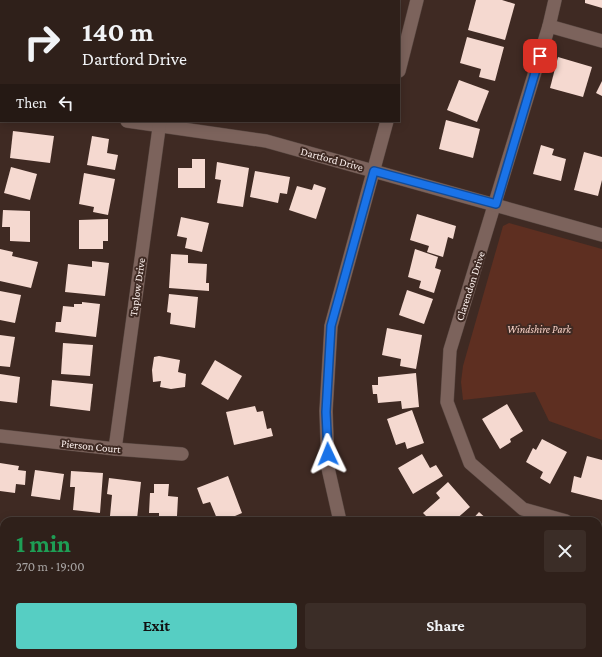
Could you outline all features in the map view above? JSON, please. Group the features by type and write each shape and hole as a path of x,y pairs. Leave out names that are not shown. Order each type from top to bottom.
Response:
{"street":[{"path":"400,68 417,0"},
{"name":"Clarendon Drive","path":"551,517 522,509 470,463 447,402 450,350 496,204 549,26 555,0"},
{"path":"549,26 602,41"},
{"name":"Dartford Drive","path":"143,122 159,123 266,141 496,204 602,235"},
{"path":"339,517 328,468 326,412 331,326 387,122"},
{"name":"Taplow Drive","path":"115,449 159,123"},
{"name":"Pierson Court","path":"0,436 115,449 182,454"}],"green space":[{"name":"Windshire Park","path":"509,223 602,249 602,440 549,421 535,392 463,400 461,382 463,366 503,226"}],"building":[{"path":"476,0 502,0 515,4 505,40 468,30"},
{"path":"585,0 602,0 602,8 585,3"},
{"path":"467,37 504,47 495,81 479,77 481,69 460,63"},
{"path":"558,57 592,67 583,97 550,88"},
{"path":"459,80 489,91 477,122 447,110"},
{"path":"602,81 602,96 596,93"},
{"path":"446,120 480,129 473,158 439,149"},
{"path":"13,131 54,136 50,163 10,158"},
{"path":"92,136 109,139 107,153 118,155 115,170 87,165"},
{"path":"541,145 554,149 552,155 566,159 561,181 533,174"},
{"path":"584,152 602,157 602,180 598,196 574,190"},
{"path":"192,159 205,159 205,188 178,188 178,168 192,168"},
{"path":"217,162 249,168 243,207 217,203 221,180 215,179"},
{"path":"11,167 37,174 30,200 4,193"},
{"path":"255,171 290,177 287,194 280,193 278,203 250,197"},
{"path":"84,173 115,179 108,215 93,212 94,207 79,204"},
{"path":"314,184 326,188 316,219 289,210 297,186 312,190"},
{"path":"3,210 30,211 30,242 10,241 10,227 2,227"},
{"path":"417,214 456,226 453,239 448,237 443,257 427,252 429,246 410,240"},
{"path":"181,217 209,223 202,252 185,248 187,238 177,236"},
{"path":"108,219 108,241 103,241 103,249 79,249 79,220"},
{"path":"0,249 13,252 12,256 38,262 31,288 0,281"},
{"path":"415,249 438,257 435,268 441,270 434,293 419,288 421,281 408,277"},
{"path":"171,254 188,255 188,263 207,264 206,283 209,283 209,291 169,288"},
{"path":"92,261 109,263 105,296 65,292 68,264 92,267"},
{"path":"407,290 433,299 424,324 399,315"},
{"path":"0,291 21,295 15,323 0,320"},
{"path":"169,294 198,297 195,328 170,324 171,313 167,312"},
{"path":"82,302 100,304 96,337 55,332 56,322 61,322 63,306 74,307 74,304 82,304"},
{"path":"387,328 422,335 416,369 400,366 401,359 382,355"},
{"path":"0,335 15,337 10,367 0,366"},
{"path":"63,343 93,345 90,376 61,374"},
{"path":"159,356 180,360 178,372 186,374 185,387 171,389 160,387 161,381 153,382 152,370 154,357"},
{"path":"215,360 242,376 228,400 201,384"},
{"path":"416,373 419,407 402,409 401,401 378,403 377,394 373,394 372,385 378,385 378,377"},
{"path":"0,374 20,377 17,403 0,401"},
{"path":"52,380 93,384 90,411 50,406"},
{"path":"507,404 523,431 510,439 511,442 500,449 482,419"},
{"path":"255,406 257,412 263,411 267,429 271,428 273,436 234,445 226,412"},
{"path":"412,410 424,443 407,449 405,442 396,445 387,419"},
{"path":"542,439 567,452 550,484 540,478 543,472 526,462 533,448 536,450"},
{"path":"422,454 430,468 436,465 443,476 413,494 398,468"},
{"path":"587,456 602,460 602,500 571,492 574,476 581,478"},
{"path":"0,463 19,466 18,470 26,471 25,485 16,484 15,493 0,491"},
{"path":"35,470 64,474 60,500 31,496"},
{"path":"71,471 103,473 100,513 73,510 75,487 70,487"},
{"path":"228,476 242,513 235,517 216,517 210,502 203,504 197,488"},
{"path":"109,478 141,482 137,517 110,516 112,495 107,494"},
{"path":"448,482 470,507 459,517 427,517 423,513 440,498 436,493"},
{"path":"154,484 169,484 168,496 178,497 177,516 159,517 159,513 149,513 150,493 154,493"},
{"path":"479,512 485,517 475,517"}],"route":[{"path":"328,454 326,412 331,326 374,171 496,204 540,56"}]}
